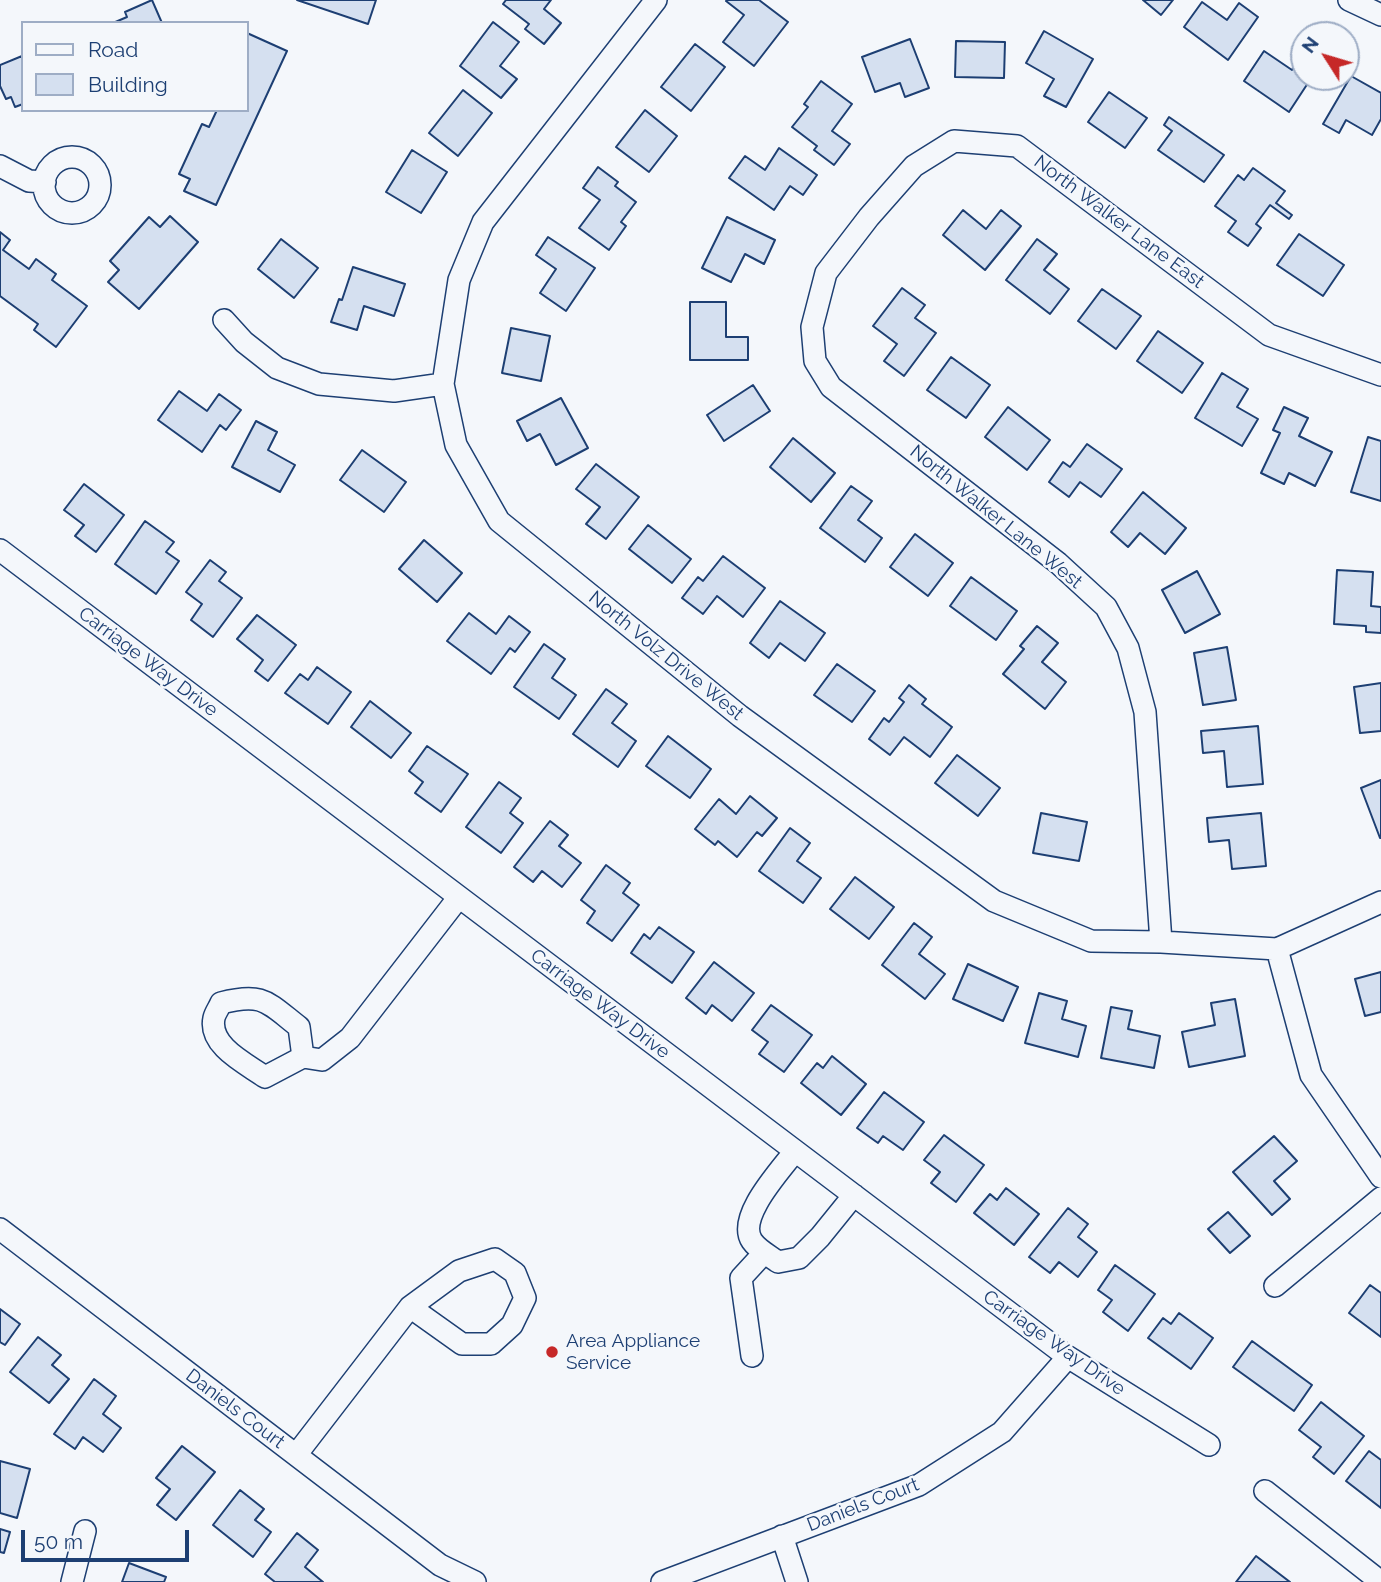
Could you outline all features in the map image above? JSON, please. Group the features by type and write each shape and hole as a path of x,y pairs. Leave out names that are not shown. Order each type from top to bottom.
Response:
{"street":[{"name":"North Volz Drive West","path":"656,0 483,222 459,280 443,384 456,445 499,521 740,716 994,901 1091,942 1161,942 1277,949 1381,902"},
{"path":"1349,0 1381,15"},
{"name":"North Walker Lane East","path":"869,218 914,166 954,141 1017,146 1269,335 1381,375"},
{"path":"0,166 29,181 45,182"},
{"name":"North Walker Lane West","path":"869,218 826,273 812,327 815,361 831,387 1058,563 1106,607 1128,648 1145,712 1161,942"},
{"path":"224,320 244,342 277,368 318,384 394,391 443,384"},
{"name":"Carriage Way Drive","path":"0,550 1068,1357 1209,1445"},
{"path":"303,1057 322,1060 350,1038 459,897"},
{"path":"1277,949 1311,1075 1381,1177"},
{"path":"795,1151 756,1203 748,1227 751,1241 764,1253 778,1262 799,1258 820,1237 853,1195"},
{"path":"1275,1286 1381,1198"},
{"name":"Daniels Court","path":"0,1229 440,1565 475,1582"},
{"path":"752,1356 741,1278 764,1253"},
{"path":"296,1455 410,1307 459,1270 495,1259 515,1273 525,1297 512,1325 491,1344 462,1345 410,1307"},
{"name":"Daniels Court","path":"662,1582 919,1485 1002,1432 1068,1357"},
{"path":"1265,1491 1371,1579"},
{"path":"72,1582 85,1531"},
{"path":"782,1536 797,1582"}],"building":[{"path":"152,0 161,21 118,21 127,17 125,12"},
{"path":"297,0 376,0 368,24"},
{"path":"506,0 551,0 544,9 561,23 544,44 525,29 529,24 503,4"},
{"path":"727,0 759,0 788,22 754,66 723,42 744,15"},
{"path":"1143,0 1173,0 1161,15"},
{"path":"1202,2 1227,20 1239,3 1258,17 1228,60 1184,27"},
{"path":"493,22 519,42 500,66 517,79 501,98 460,66"},
{"path":"1044,31 1093,59 1066,107 1044,96 1054,79 1026,63"},
{"path":"248,33 287,51 216,205 184,191 190,179 179,174 202,124 209,127 216,112 248,112"},
{"path":"910,39 929,88 905,97 900,83 875,92 862,57"},
{"path":"956,41 1005,42 1004,78 955,77"},
{"path":"695,44 725,67 691,111 661,87"},
{"path":"1264,51 1290,69 1290,91 1303,91 1289,112 1244,81"},
{"path":"21,56 21,105 15,107 11,97 6,99 0,86 0,65"},
{"path":"821,81 852,104 832,131 850,144 834,165 814,150 817,146 792,127 808,107 804,104"},
{"path":"1360,81 1381,93 1381,119 1372,135 1346,120 1339,133 1323,124 1342,91 1360,91"},
{"path":"463,90 492,113 458,156 429,133"},
{"path":"1109,92 1147,118 1125,148 1088,122"},
{"path":"645,110 677,136 649,172 616,147"},
{"path":"1169,117 1224,155 1204,182 1158,150 1172,131 1164,125"},
{"path":"779,148 817,175 803,195 790,186 774,210 729,178 745,156 765,170"},
{"path":"412,150 447,172 421,213 386,192"},
{"path":"598,167 618,182 615,186 636,202 621,222 626,226 609,250 579,228 600,200 583,188"},
{"path":"1253,168 1285,191 1276,203 1292,215 1289,219 1270,205 1256,224 1261,228 1248,246 1228,232 1236,221 1215,206 1238,175 1244,180"},
{"path":"963,210 986,229 1001,210 1021,226 985,270 943,235"},
{"path":"170,216 198,242 139,309 108,282 119,270 110,261 149,217 160,227"},
{"path":"727,217 775,240 764,264 745,254 731,282 702,268"},
{"path":"0,232 10,240 3,250 29,269 36,259 56,274 52,280 87,306 56,347 34,330 38,324 0,296"},
{"path":"1299,234 1344,265 1323,296 1277,265"},
{"path":"548,237 595,268 566,311 540,293 556,269 536,255"},
{"path":"281,239 318,268 294,298 258,269"},
{"path":"1037,239 1057,254 1044,270 1069,289 1050,314 1006,280"},
{"path":"353,267 405,284 394,316 364,306 357,330 331,322"},
{"path":"902,288 925,305 915,318 936,333 904,376 884,361 897,344 873,326"},
{"path":"1102,289 1141,316 1116,349 1078,321"},
{"path":"690,302 726,302 726,337 748,337 748,360 690,360"},
{"path":"511,328 550,336 541,381 502,373"},
{"path":"1158,331 1203,363 1182,393 1137,361"},
{"path":"951,357 990,385 966,418 927,390"},
{"path":"1222,373 1248,389 1237,407 1258,419 1242,446 1195,418"},
{"path":"753,385 770,411 724,441 707,415"},
{"path":"179,391 207,411 219,394 241,410 226,430 220,425 202,452 158,420"},
{"path":"561,398 588,448 556,465 540,434 527,441 517,421"},
{"path":"1008,407 1050,440 1027,470 985,437"},
{"path":"1284,407 1308,418 1299,436 1332,452 1315,486 1289,473 1284,484 1261,473 1280,433 1273,430"},
{"path":"256,421 277,432 268,450 295,465 280,492 232,467"},
{"path":"1368,437 1381,441 1381,501 1351,492"},
{"path":"793,438 835,473 811,502 770,467"},
{"path":"1087,444 1122,469 1101,497 1080,482 1069,497 1049,482 1063,462 1070,467"},
{"path":"362,450 406,482 384,512 340,480"},
{"path":"596,464 639,497 606,539 586,524 600,507 576,489"},
{"path":"84,484 124,515 96,552 75,536 84,525 64,510"},
{"path":"851,486 872,501 858,520 882,538 865,562 820,528"},
{"path":"1143,492 1186,528 1165,554 1140,533 1128,547 1111,532"},
{"path":"145,521 174,542 166,552 179,561 156,594 115,564"},
{"path":"648,525 691,559 672,583 629,549"},
{"path":"915,534 953,563 928,596 890,567"},
{"path":"424,540 462,573 437,602 399,569"},
{"path":"723,556 765,588 743,617 717,596 703,614 682,598 698,577 703,581"},
{"path":"210,560 226,572 219,581 242,598 213,637 191,620 202,604 186,592"},
{"path":"1337,570 1373,572 1371,606 1381,607 1381,633 1366,632 1366,626 1334,624"},
{"path":"1197,571 1220,614 1185,633 1162,590"},
{"path":"971,577 1017,611 996,640 950,606"},
{"path":"780,601 825,633 805,661 780,643 769,658 750,643"},
{"path":"469,613 496,634 509,616 530,632 515,652 510,648 491,674 447,641"},
{"path":"257,615 296,645 268,681 255,671 263,660 237,639"},
{"path":"1037,626 1058,643 1042,662 1066,682 1045,709 1003,674 1024,649 1020,646"},
{"path":"544,644 565,659 552,678 576,695 559,719 514,687"},
{"path":"1227,647 1236,700 1203,705 1194,653"},
{"path":"837,664 875,691 852,722 814,695"},
{"path":"317,667 351,692 328,724 285,693 300,674 308,680"},
{"path":"1381,683 1381,731 1360,733 1354,687"},
{"path":"909,685 926,699 922,704 952,727 930,757 904,737 890,755 869,739 884,718 889,722 904,702 899,698"},
{"path":"606,689 627,704 612,723 636,741 618,767 573,734"},
{"path":"370,701 411,733 391,758 351,727"},
{"path":"1258,726 1263,784 1227,787 1224,751 1203,753 1201,731"},
{"path":"668,736 711,769 690,798 646,766"},
{"path":"427,746 468,774 441,812 415,793 423,782 409,771"},
{"path":"957,755 1000,788 978,816 935,783"},
{"path":"1381,780 1381,838 1380,838 1361,788"},
{"path":"499,782 521,798 510,813 523,823 501,853 466,827"},
{"path":"750,796 777,818 762,836 757,832 737,857 718,841 715,845 695,829 719,799 736,814"},
{"path":"1041,813 1087,822 1079,861 1033,853"},
{"path":"1261,813 1266,866 1232,869 1229,840 1209,842 1207,818"},
{"path":"550,821 568,835 559,846 581,863 562,887 542,871 533,882 514,867"},
{"path":"790,828 810,843 797,861 821,878 803,903 759,871"},
{"path":"606,865 630,883 623,893 639,905 612,941 587,923 595,911 581,900"},
{"path":"855,877 894,907 869,939 830,909"},
{"path":"914,923 932,937 919,954 945,974 925,999 882,965"},
{"path":"659,927 694,952 672,983 631,953 644,934 650,939"},
{"path":"714,962 754,993 732,1021 712,1005 706,1014 686,998"},
{"path":"968,964 1018,987 1003,1021 953,999"},
{"path":"1381,972 1381,1012 1365,1016 1355,979"},
{"path":"1039,993 1067,1001 1062,1019 1086,1026 1078,1057 1025,1043"},
{"path":"1235,999 1245,1056 1189,1067 1182,1032 1215,1025 1211,1003"},
{"path":"771,1005 812,1035 784,1072 759,1054 768,1042 752,1030"},
{"path":"1111,1007 1132,1011 1128,1029 1160,1036 1154,1068 1101,1058"},
{"path":"832,1056 866,1084 841,1115 801,1083 817,1063 823,1068"},
{"path":"884,1092 924,1122 903,1150 883,1136 878,1143 857,1128"},
{"path":"944,1135 984,1165 956,1202 931,1183 940,1172 924,1160"},
{"path":"1274,1136 1297,1161 1274,1181 1290,1199 1272,1215 1233,1172"},
{"path":"1006,1188 1039,1214 1014,1245 974,1213 990,1194 997,1200"},
{"path":"1068,1208 1088,1224 1078,1237 1097,1252 1078,1277 1059,1262 1050,1273 1029,1257"},
{"path":"1228,1212 1250,1236 1230,1253 1208,1229"},
{"path":"1115,1265 1155,1294 1128,1331 1103,1312 1112,1300 1098,1290"},
{"path":"1370,1285 1381,1293 1381,1337 1349,1313"},
{"path":"0,1309 20,1324 5,1345 0,1342"},
{"path":"1179,1313 1213,1338 1191,1369 1148,1338 1163,1318 1171,1324"},
{"path":"38,1337 61,1355 52,1365 69,1379 49,1403 10,1372"},
{"path":"1252,1341 1312,1385 1294,1411 1233,1367"},
{"path":"94,1379 116,1396 103,1414 121,1428 103,1452 83,1437 75,1449 54,1434"},
{"path":"1321,1402 1364,1436 1334,1474 1313,1457 1321,1447 1299,1430"},
{"path":"182,1446 215,1472 176,1520 157,1505 170,1489 156,1478"},
{"path":"1369,1451 1381,1460 1381,1508 1346,1481"},
{"path":"0,1461 30,1469 17,1518 0,1513"},
{"path":"240,1490 264,1509 255,1520 271,1532 253,1557 213,1525"},
{"path":"0,1529 10,1532 4,1553 0,1552"},
{"path":"297,1533 318,1550 305,1567 323,1582 275,1582 265,1574"},
{"path":"1256,1556 1290,1582 1236,1582"},
{"path":"129,1563 166,1577 164,1582 122,1582"}],"place":[{"name":"Area Appliance Service","path":"552,1352"}]}
